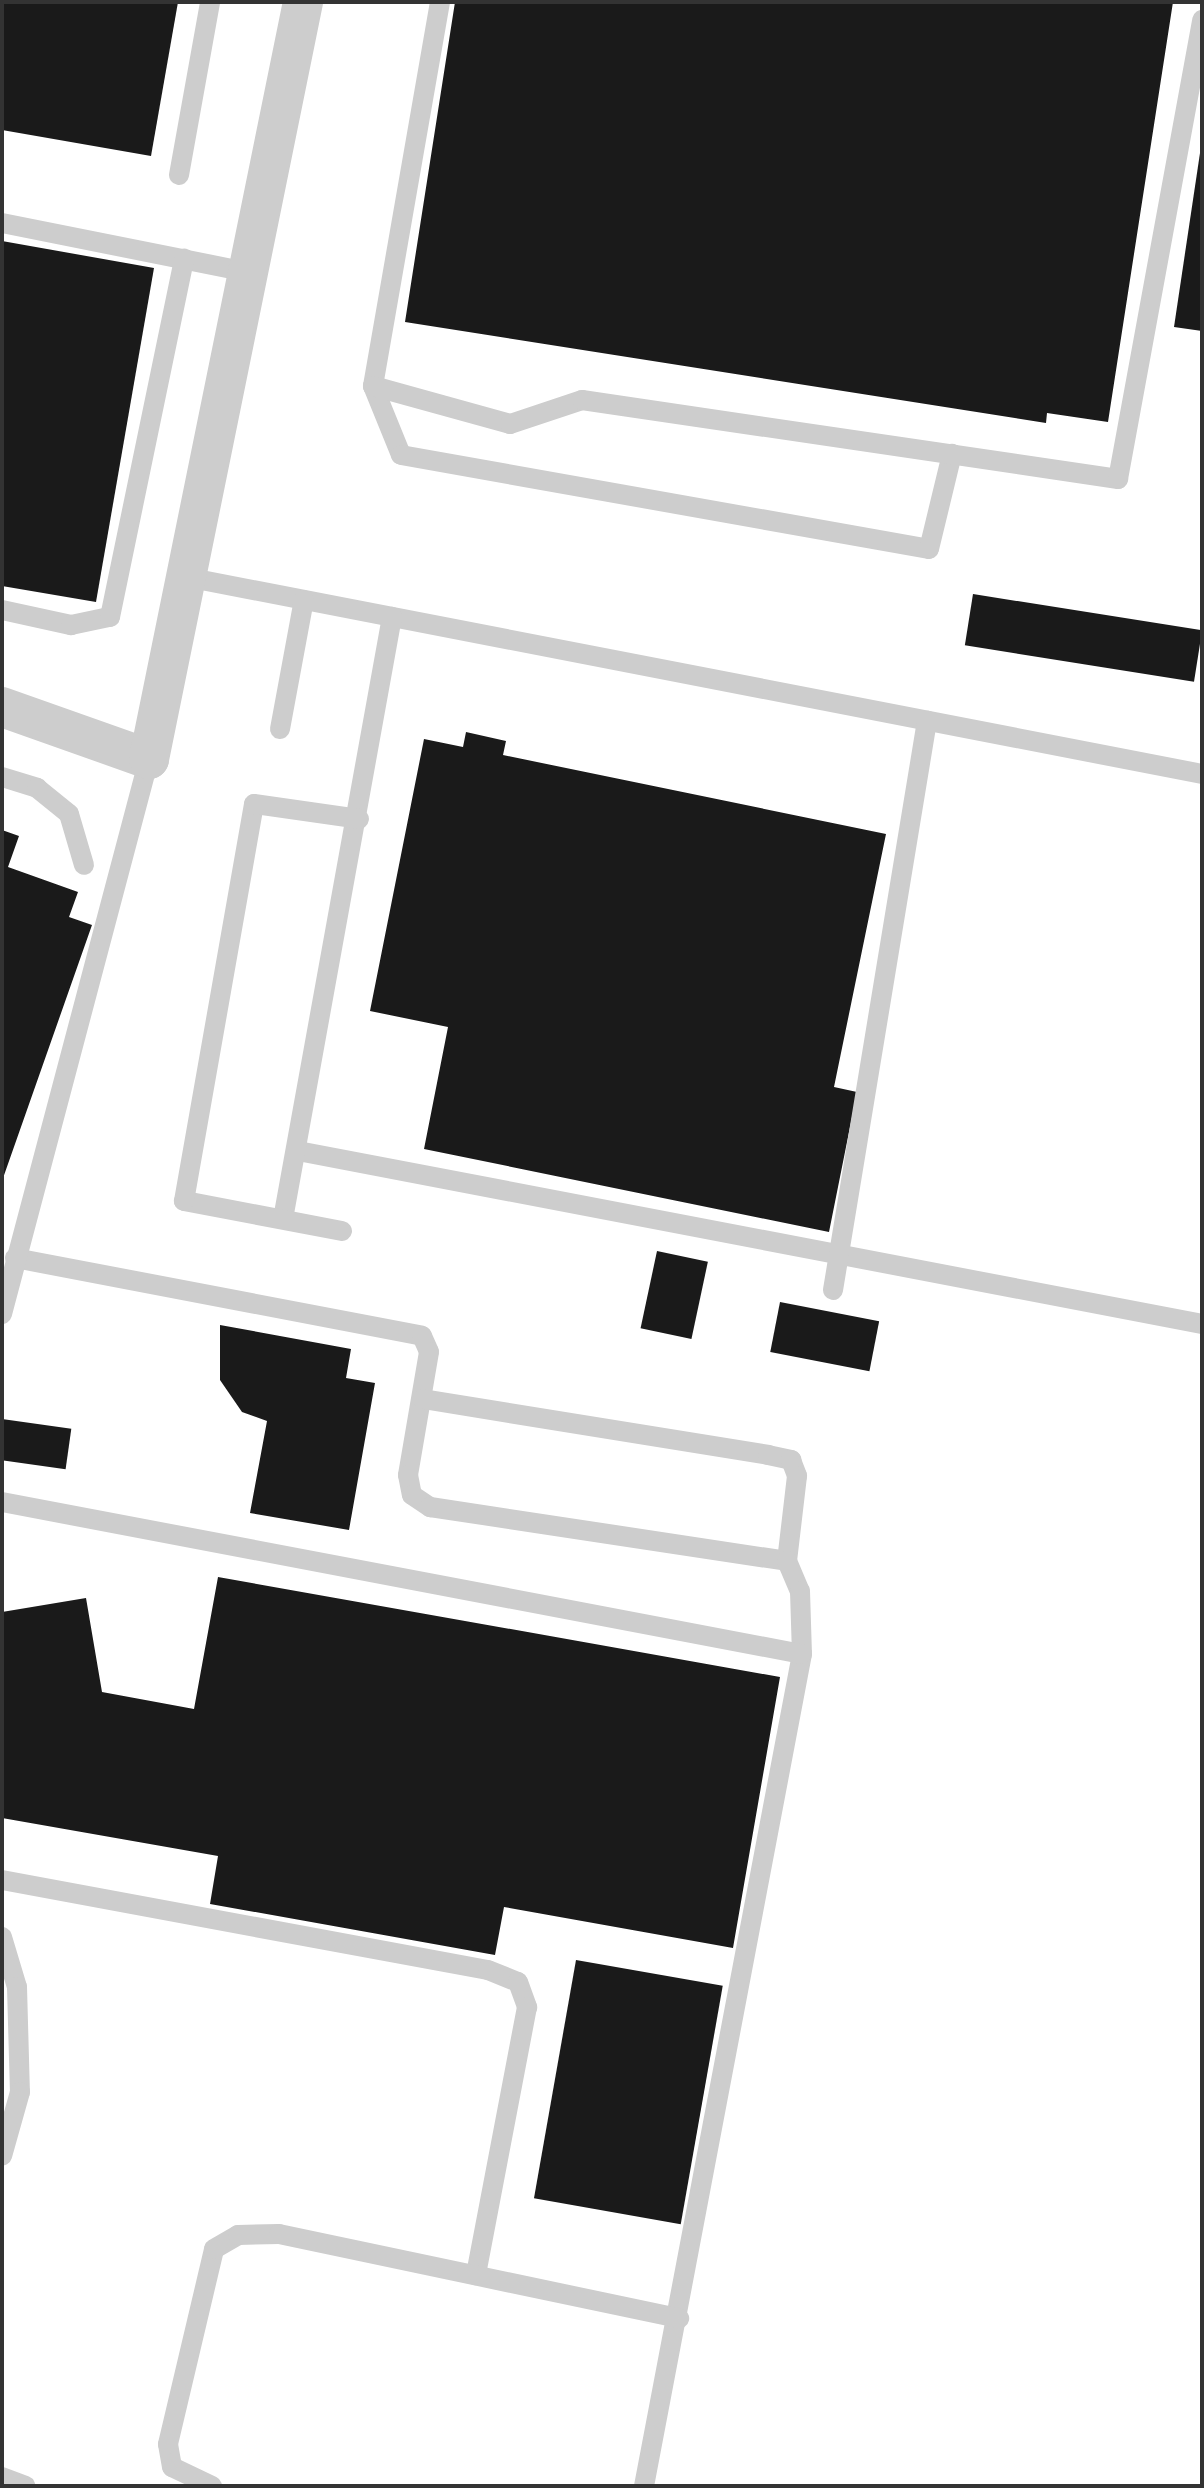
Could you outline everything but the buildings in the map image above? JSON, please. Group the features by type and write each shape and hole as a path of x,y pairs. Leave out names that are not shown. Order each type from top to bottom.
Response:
{"street":[{"path":"2,707 149,759 303,2"}],"lane":[{"path":"179,175 210,2"},
{"path":"440,2 373,386 401,455 929,549 952,454"},
{"path":"373,386 510,424 582,400 1118,479 1202,20"},
{"path":"2,223 248,272"},
{"path":"2,610 71,625 110,617 184,259"},
{"path":"186,577 1202,774"},
{"path":"280,729 304,600"},
{"path":"283,1219 359,819 392,617"},
{"path":"833,1290 836,1254 927,721"},
{"path":"2,1314 149,759"},
{"path":"2,777 37,788 69,814 84,865"},
{"path":"342,1231 184,1201 254,804 359,819"},
{"path":"298,1151 1202,1324"},
{"path":"15,1258 422,1336 429,1352 408,1475 412,1495 430,1507 787,1561"},
{"path":"423,1399 791,1460 797,1476 787,1561 800,1591 802,1654 679,2318 644,2486"},
{"path":"2,1502 802,1654"},
{"path":"2,1880 488,1970 518,1982 527,2007 476,2275"},
{"path":"2,1937 17,1987 20,2092 2,2156"},
{"path":"212,2486 172,2467 168,2444 214,2249 238,2235 279,2234 679,2318"},
{"path":"2,2477 25,2486"}]}
